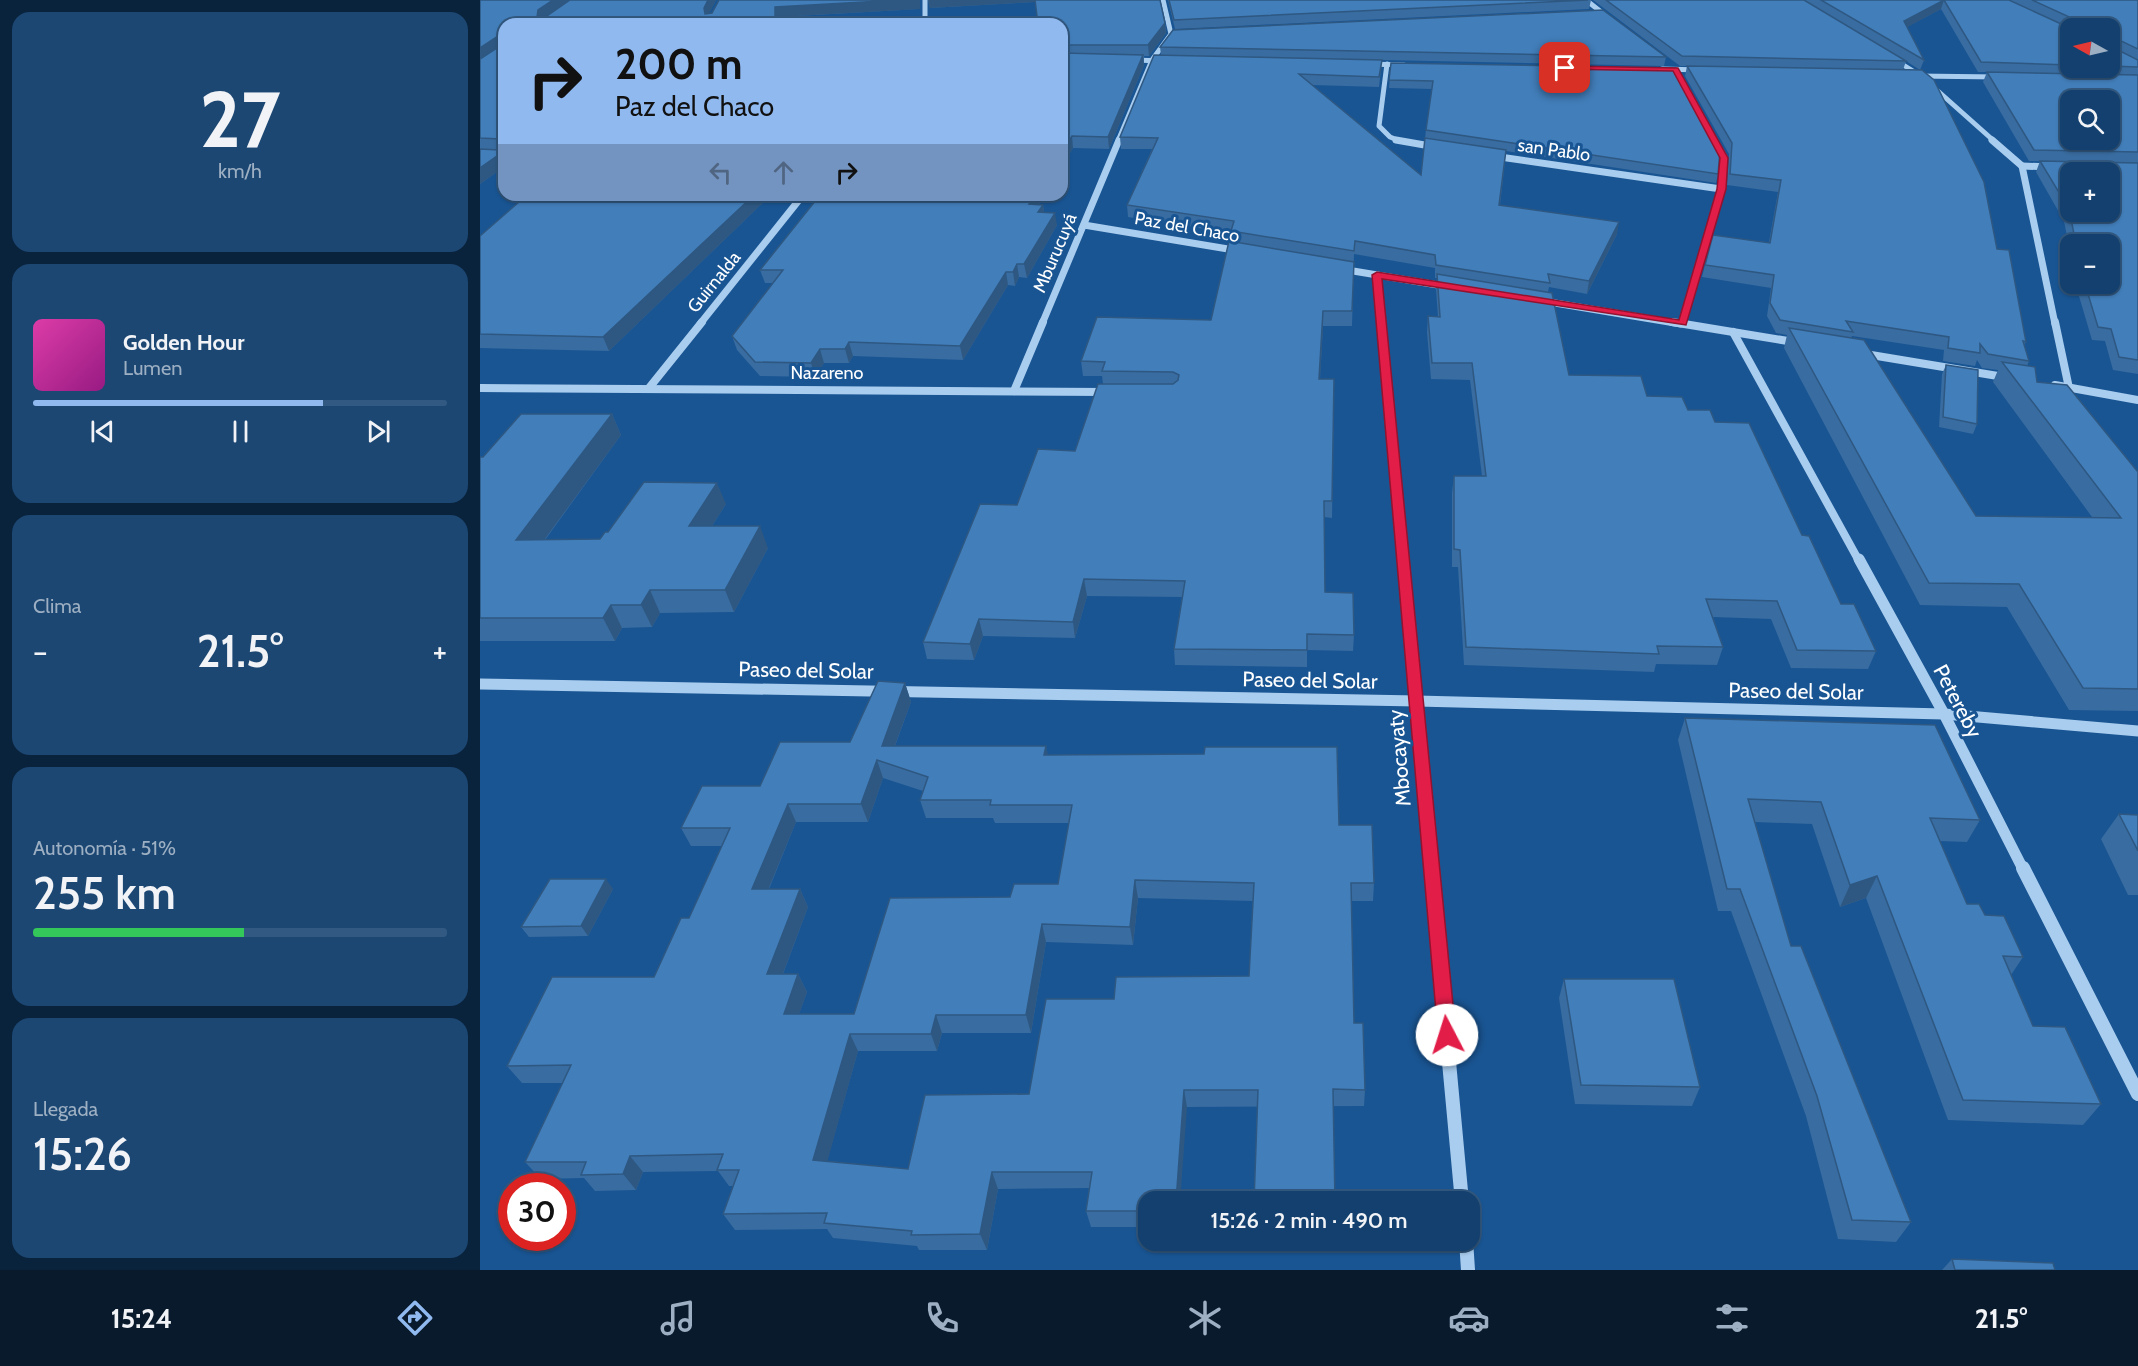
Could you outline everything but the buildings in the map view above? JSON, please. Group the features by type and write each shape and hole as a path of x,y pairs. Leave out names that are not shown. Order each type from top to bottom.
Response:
{"street":[{"path":"925,0 925,18"},
{"path":"1163,0 1171,34 1183,33"},
{"path":"1586,0 1613,20"},
{"path":"1592,14 1604,14"},
{"name":"Mburucuyá","path":"1014,391 1152,60 1171,34"},
{"path":"1882,52 1921,76 2022,166 2069,388"},
{"path":"1118,60 1176,61"},
{"path":"1667,63 1676,69 1681,79"},
{"path":"1364,64 1410,65"},
{"path":"1387,64 1379,126 1386,135 1401,142 1447,149"},
{"path":"1653,69 1711,70"},
{"path":"1909,76 2001,77"},
{"path":"1683,323 1722,189 1724,158 1708,128"},
{"name":"san Pablo","path":"1481,154 1722,189"},
{"path":"2022,166 2057,167"},
{"name":"Guirnalda","path":"649,388 798,201"},
{"name":"Paz del Chaco","path":"1084,225 1248,253"},
{"path":"1330,267 1459,288"},
{"name":"Mbocayaty","path":"1377,275 1461,1191"},
{"path":"1530,299 1814,345"},
{"name":"Petereby","path":"1733,332 1944,714 2138,1094"},
{"path":"1849,351 2023,380"},
{"path":"2046,384 2138,400"},
{"name":"Nazareno","path":"480,388 1117,392"},
{"name":"Paseo del Solar","path":"480,684 1417,701 1944,714 2138,731"},
{"path":"1467,1251 1468,1270"}],"route":[{"path":"1447,1035 1377,275 1683,323 1722,189 1724,158 1676,69 1565,68"}]}
